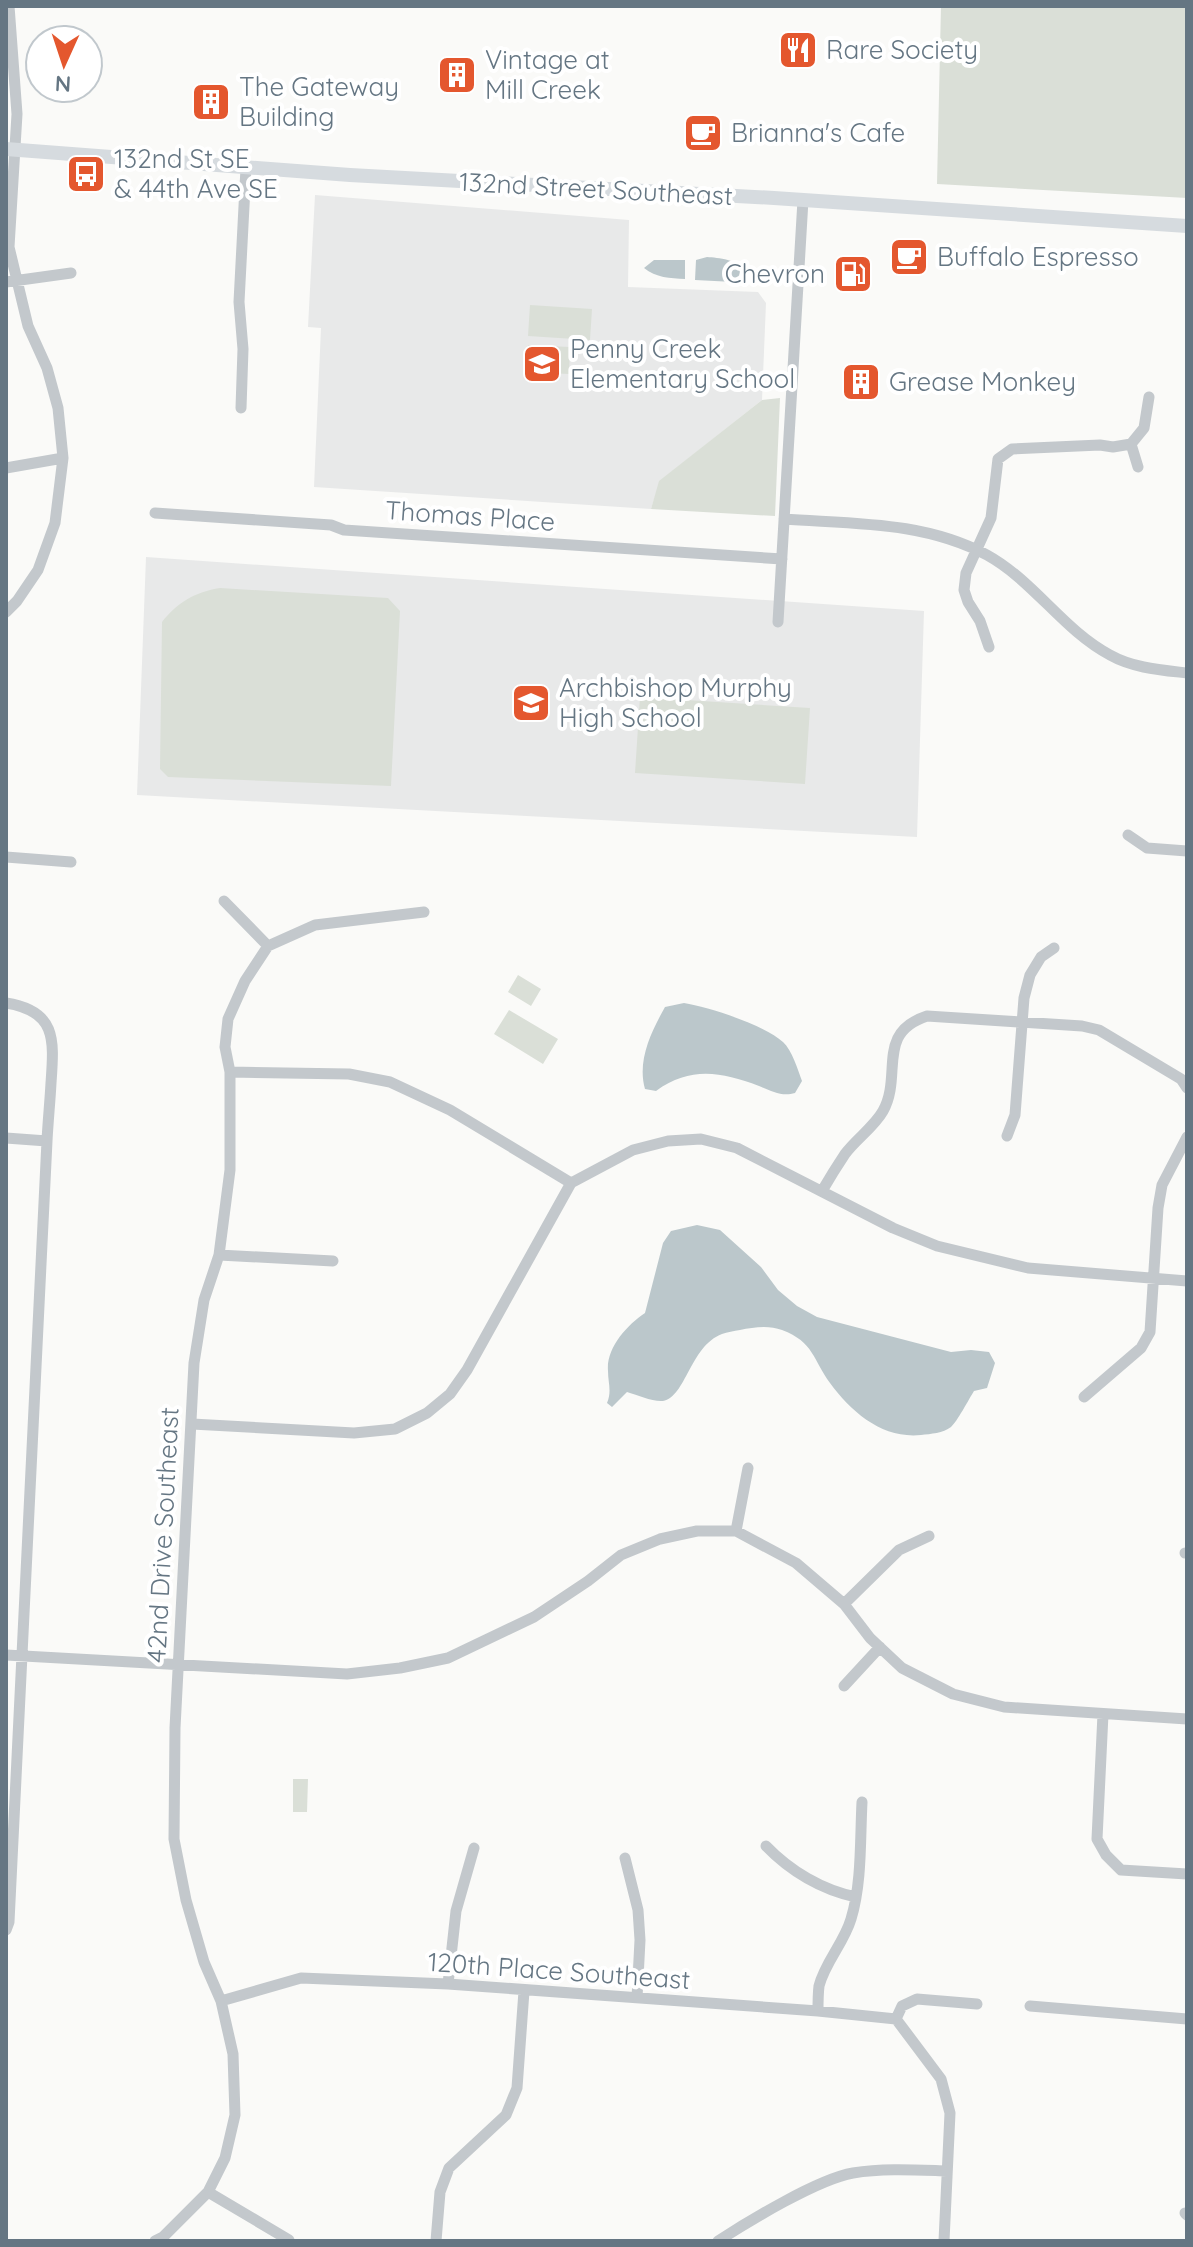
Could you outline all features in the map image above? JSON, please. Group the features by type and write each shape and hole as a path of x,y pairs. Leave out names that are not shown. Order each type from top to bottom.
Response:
{"main road":[{"name":"132nd Street Southeast","path":"10,149 246,168 1187,226"}],"street":[{"path":"6,612 24,591 42,558 55,523 63,458 58,408 47,368 11,282 10,149 17,114 9,6"},
{"path":"241,408 243,349 239,302 246,168"},
{"path":"778,622 803,200"},
{"path":"11,282 71,273"},
{"path":"989,647 964,590 966,573 991,518 996,464 1001,455 1012,449 1131,444 1144,428 1149,397"},
{"path":"1131,444 1138,467"},
{"path":"6,468 63,458"},
{"name":"Thomas Place","path":"155,513 331,525 344,530 782,559"},
{"path":"784,519 915,528 941,535 977,550 1017,575 1082,636 1110,656 1159,670 1187,673"},
{"path":"1128,835 1147,848 1187,851"},
{"path":"6,857 71,862"},
{"path":"224,901 268,946 315,925 424,912"},
{"name":"42nd Drive Southeast","path":"155,2241 163,2237 208,2192 225,2158 235,2115 233,2054 221,2001 204,1962 186,1900 174,1839 177,1666 196,1350 204,1300 219,1255 230,1170 230,1072 225,1047 228,1019 245,981 268,946"},
{"path":"1007,1136 1015,1115 1024,998 1030,975 1041,957 1054,948"},
{"path":"6,1003 23,1005 39,1014 54,1044 23,1655 10,1818 9,1922 6,1930"},
{"path":"822,1191 846,1153 882,1112 890,1090 894,1044 900,1032 913,1021 927,1016 1082,1026 1099,1030 1181,1079 1187,1088"},
{"path":"230,1072 349,1074 390,1082 450,1110 571,1183"},
{"path":"1084,1397 1141,1348 1150,1332 1162,1185 1187,1137"},
{"path":"6,1138 47,1141"},
{"path":"192,1424 354,1433 395,1429 427,1413 450,1394 467,1370 571,1183 633,1150 668,1141 701,1139 737,1148 893,1228 937,1246 986,1260 1068,1273 1187,1281"},
{"path":"219,1255 333,1261"},
{"path":"736,1531 748,1468"},
{"path":"6,1655 347,1674 400,1668 448,1658 534,1617 621,1555 660,1539 697,1531 736,1531 796,1563 844,1604 902,1668 953,1694 1004,1707 1187,1719"},
{"path":"844,1604 899,1550 929,1536"},
{"path":"844,1686 880,1647"},
{"path":"1103,1714 1097,1839 1106,1855 1121,1870 1187,1874"},
{"path":"818,2011 819,1986 846,1936 856,1897 862,1802"},
{"path":"766,1846 800,1875 838,1893 856,1897"},
{"path":"448,1984 456,1911 474,1848"},
{"path":"625,1858 638,1910 637,1998"},
{"name":"120th Place Southeast","path":"221,2001 301,1978 448,1984 896,2019"},
{"path":"436,2241 440,2192 449,2168 506,2115 517,2088 524,1991"},
{"path":"944,2241 950,2113 941,2079 896,2019 902,2006 917,1999 977,2004"},
{"path":"1030,2006 1187,2019"},
{"path":"718,2241 821,2184 850,2173 898,2169 947,2171"},
{"path":"208,2192 289,2240"}],"shaded area":[{"path":"941,6 1187,6 1187,198 937,184"},
{"name":"Penny Creek Elementary School","path":"315,195 629,220 628,287 758,292 766,303 762,400 660,481 651,509 314,487 321,328 308,327"},
{"path":"707,257 738,265 739,275 734,282 695,280 696,260"},
{"path":"654,260 685,260 685,279 658,276 644,268"},
{"path":"530,305 592,309 590,340 528,336"},
{"path":"528,345 570,347 569,374 527,372"},
{"path":"780,398 775,516 651,509 659,481 762,400"},
{"name":"Archbishop Murphy High School","path":"146,557 924,611 917,837 137,795"},
{"path":"220,588 388,598 400,611 391,786 168,777 160,769 162,622 188,599"},
{"path":"640,697 810,708 805,784 635,773"},
{"path":"518,975 541,989 531,1006 508,992"},
{"path":"684,1003 736,1018 763,1029 783,1042 802,1081 795,1093 781,1094 732,1077 706,1074 682,1078 656,1091 645,1089 644,1057 655,1026 665,1007"},
{"path":"509,1010 558,1039 543,1064 494,1034"},
{"path":"697,1225 720,1230 761,1267 778,1290 817,1317 951,1352 989,1352 995,1363 987,1388 974,1391 948,1429 921,1435 894,1433 870,1422 848,1404 801,1340 782,1330 761,1327 722,1334 711,1340 671,1397 659,1401 627,1392 612,1407 607,1403 610,1354 625,1331 645,1313 663,1243 671,1231"},
{"path":"293,1779 308,1779 307,1812 293,1812"}],"place":[{"name":"Rare Society","path":"798,50"},
{"name":"Vintage at Mill Creek","path":"457,75"},
{"name":"The Gateway Building","path":"211,102"},
{"name":"Brianna's Cafe","path":"703,133"},
{"name":"132nd St SE & 44th Ave SE","path":"86,174"},
{"name":"Buffalo Espresso","path":"909,257"},
{"name":"Chevron","path":"853,274"},
{"name":"Penny Creek Elementary School","path":"542,364"},
{"name":"Grease Monkey","path":"861,382"},
{"name":"Archbishop Murphy High School","path":"531,703"}]}
